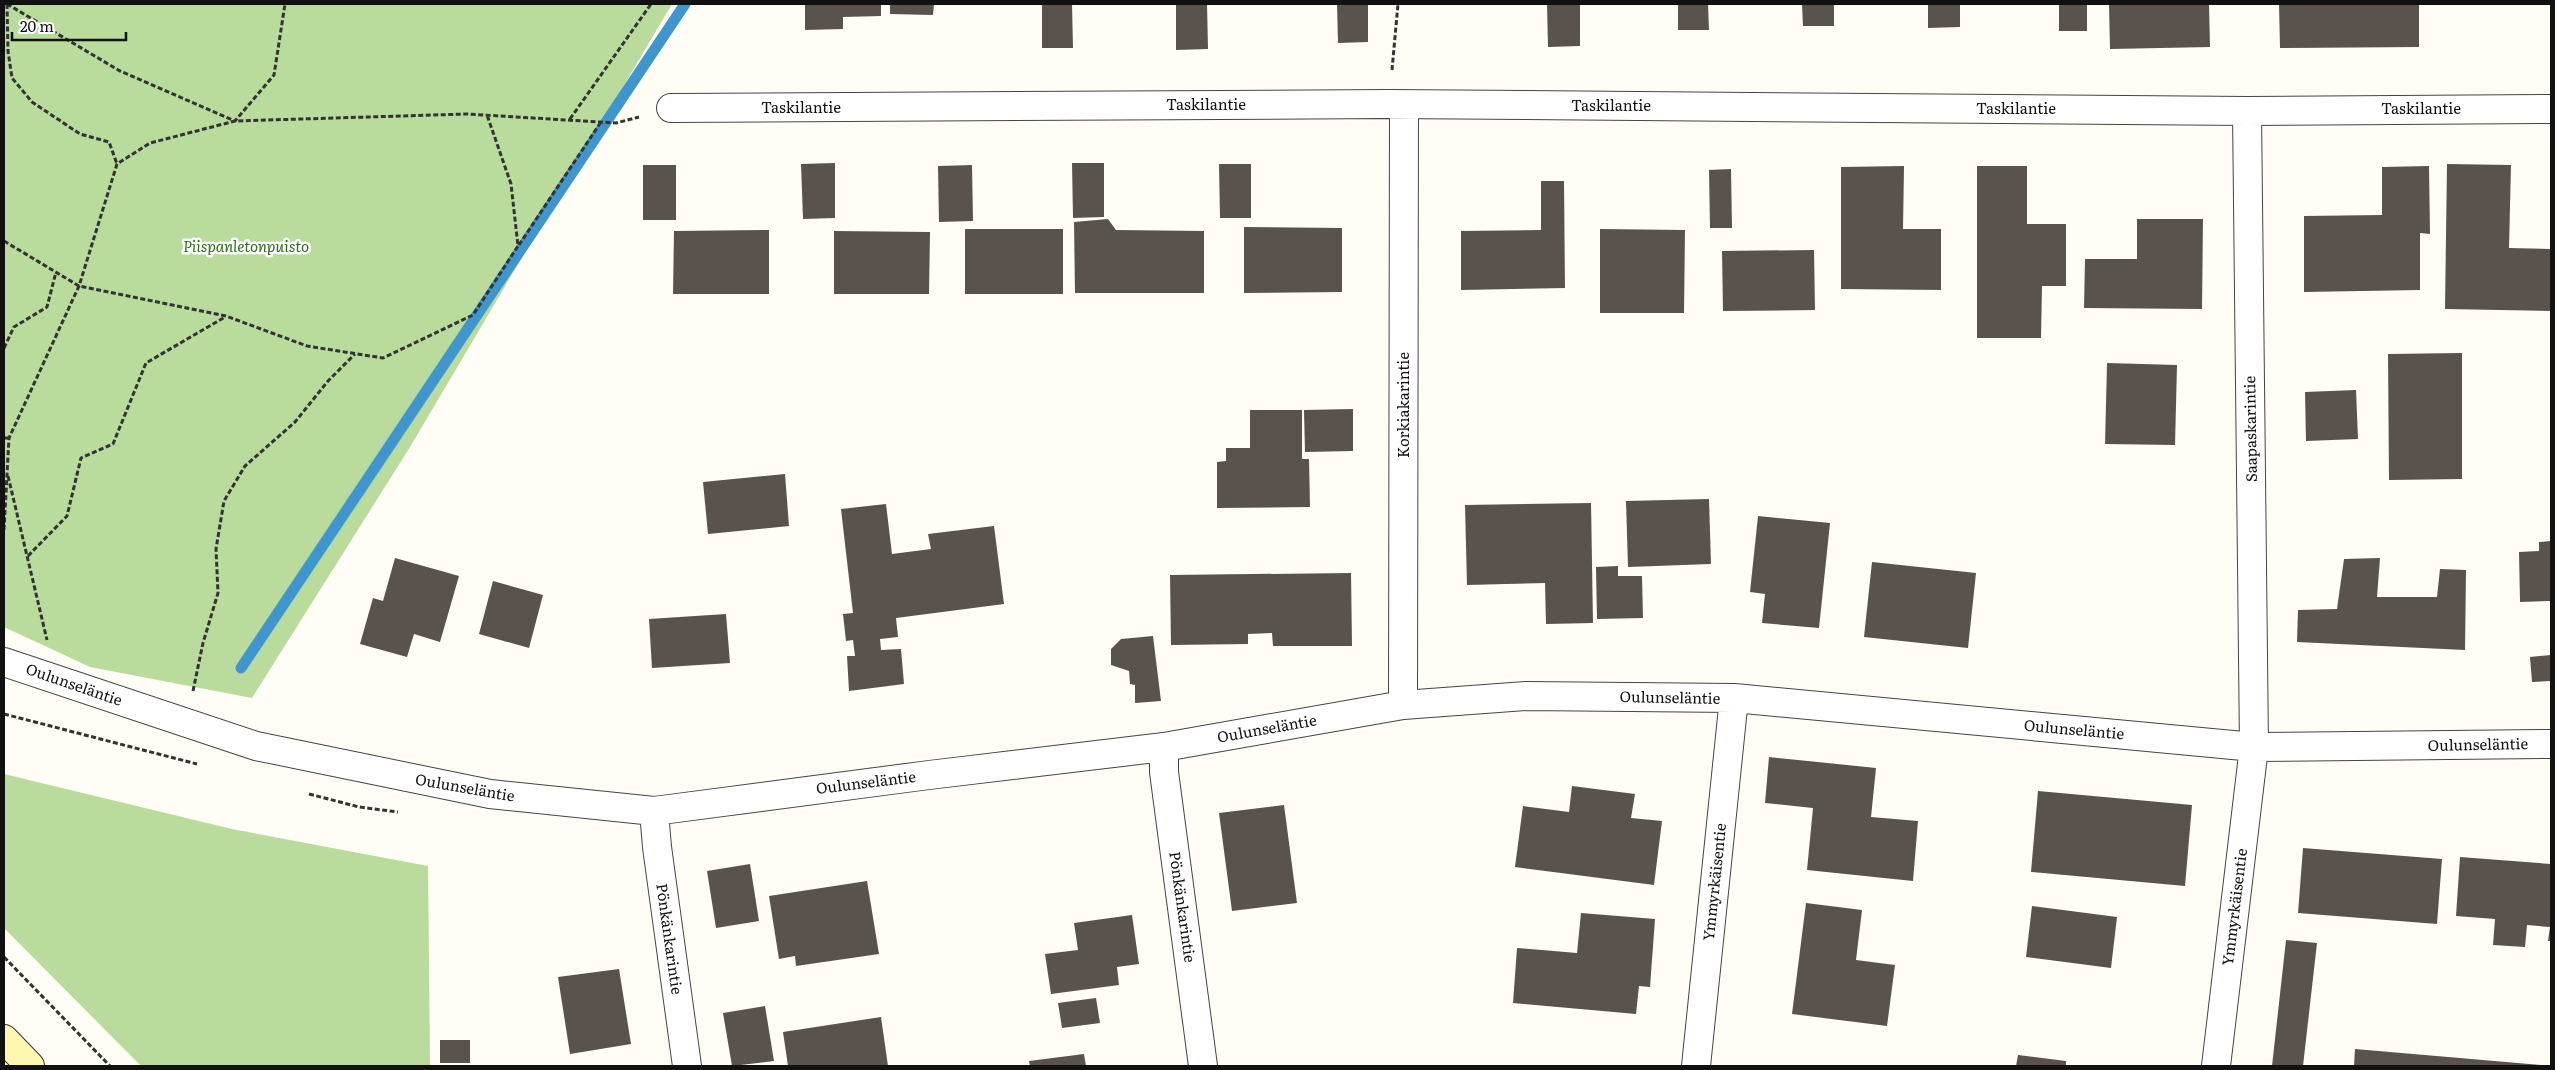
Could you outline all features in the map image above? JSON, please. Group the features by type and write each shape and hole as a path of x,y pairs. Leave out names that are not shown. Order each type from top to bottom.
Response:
{"main road":[{"path":"4,1039 30,1066"}],"street":[{"name":"Taskilantie","path":"671,108 1396,105 2247,111 2551,109"},
{"name":"Korkiakarintie","path":"1396,105 1403,705"},
{"name":"Saapaskarintie","path":"2247,111 2254,747"},
{"name":"Oulunseläntie","path":"4,662 256,746 490,794 654,811 929,774 1164,747 1403,705 1526,696 1734,698 2254,747 2551,744"},
{"name":"Ymmyrkäisentie","path":"1696,1066 1734,698"},
{"name":"Pönkänkarintie","path":"1164,747 1164,772 1203,1066"},
{"name":"Ymmyrkäisentie","path":"2216,1066 2254,747"},
{"name":"Pönkänkarintie","path":"654,811 657,847 687,1066"}],"path":[{"path":"4,530 10,438 79,286 117,164 109,142 80,134 32,102 12,78 8,51 7,4 120,71 235,121"},
{"path":"235,121 274,75 285,4"},
{"path":"570,120 651,4"},
{"path":"1396,105 1398,4"},
{"path":"487,115 511,184 518,246"},
{"path":"117,164 150,143 235,121 487,115 616,123"},
{"path":"4,240 79,286 226,316 307,346 383,358 473,315 601,122"},
{"path":"4,348 14,327 47,307 56,272"},
{"path":"28,556 66,516 81,458 113,444 146,363 226,316"},
{"path":"186,723 203,643 218,593 216,549 224,501 246,466 295,422 328,381 355,354"},
{"path":"4,438 10,438"},
{"path":"7,473 28,556 55,679"},
{"path":"4,714 205,767"},
{"path":"301,792 359,807 407,813"},
{"path":"4,957 110,1066"}],"green space":[{"name":"Piispanletonpuisto","path":"4,4 672,4 410,447 252,698 90,667 4,627"},
{"path":"4,774 232,829 428,866 430,1066 141,1066 4,928"}],"building":[{"path":"805,4 881,4 881,16 843,17 843,29 805,30"},
{"path":"890,4 934,4 933,15 890,14"},
{"path":"1042,4 1072,4 1073,48 1042,48"},
{"path":"1176,4 1207,4 1208,49 1176,50"},
{"path":"1337,4 1368,4 1368,42 1338,43"},
{"path":"1547,4 1580,4 1580,46 1548,47"},
{"path":"1678,4 1708,4 1709,30 1678,30"},
{"path":"1802,4 1834,4 1834,26 1803,26"},
{"path":"1928,4 1960,4 1960,27 1928,28"},
{"path":"2059,4 2087,4 2087,31 2059,31"},
{"path":"2109,4 2209,4 2210,47 2110,49"},
{"path":"2279,4 2419,4 2419,47 2280,48"},
{"path":"835,163 835,218 803,219 801,164"},
{"path":"1072,163 1104,163 1104,217 1073,218"},
{"path":"1219,164 1251,164 1251,218 1220,218"},
{"path":"2447,164 2511,165 2509,248 2551,249 2551,311 2445,309"},
{"path":"643,165 676,165 676,220 643,220"},
{"path":"972,165 973,221 939,222 938,166"},
{"path":"1904,166 1903,229 1941,229 1941,290 1841,289 1841,167"},
{"path":"1977,166 2027,166 2027,224 2066,224 2066,286 2042,286 2041,338 1977,338"},
{"path":"2429,166 2430,234 2420,233 2420,290 2304,292 2304,216 2382,215 2382,167"},
{"path":"1731,169 1732,228 1710,228 1709,170"},
{"path":"1541,181 1564,181 1565,288 1461,290 1461,231 1541,230"},
{"path":"1108,219 1116,230 1204,231 1204,293 1075,293 1074,222"},
{"path":"2137,219 2203,219 2202,309 2084,308 2085,259 2137,259"},
{"path":"1244,227 1342,228 1342,292 1244,293"},
{"path":"965,229 1063,229 1063,294 965,294"},
{"path":"1600,229 1685,230 1684,313 1600,313"},
{"path":"769,230 769,294 673,294 674,231"},
{"path":"834,231 930,232 929,294 834,294"},
{"path":"1814,250 1815,310 1723,311 1722,251"},
{"path":"2462,353 2462,479 2389,480 2388,354"},
{"path":"2107,363 2177,365 2175,445 2105,444"},
{"path":"2356,390 2358,439 2306,441 2305,392"},
{"path":"1353,409 1353,451 1305,452 1304,410"},
{"path":"1250,410 1302,410 1302,459 1309,459 1310,507 1217,508 1217,462 1226,461 1226,448 1250,448"},
{"path":"785,474 789,526 708,534 703,482"},
{"path":"1709,499 1711,564 1628,567 1626,501"},
{"path":"1591,503 1593,623 1546,624 1545,583 1467,585 1465,505"},
{"path":"886,504 892,554 931,549 928,534 994,526 1004,604 896,618 898,637 880,639 881,650 901,649 904,684 849,691 847,656 855,656 853,640 846,641 843,614 853,613 841,509"},
{"path":"1758,516 1830,523 1819,628 1762,623 1765,594 1750,592"},
{"path":"2551,541 2551,601 2520,602 2519,552 2539,551 2539,542"},
{"path":"395,558 459,576 440,642 414,634 407,657 360,644 373,598 383,601"},
{"path":"2380,558 2377,597 2437,597 2440,569 2466,570 2465,650 2297,642 2298,610 2337,609 2344,559"},
{"path":"1872,562 1976,573 1968,648 1864,637"},
{"path":"1618,566 1618,576 1642,576 1643,618 1597,619 1596,567"},
{"path":"1351,573 1352,646 1273,646 1272,633 1248,634 1248,644 1171,645 1170,575"},
{"path":"493,581 543,595 529,648 479,634"},
{"path":"726,614 730,663 652,668 649,619"},
{"path":"1153,636 1161,701 1135,703 1135,685 1130,684 1129,671 1111,665 1111,649 1121,639"},
{"path":"2551,655 2551,681 2532,682 2530,657"},
{"path":"1769,757 1876,768 1871,817 1918,821 1913,881 1807,870 1813,808 1765,803"},
{"path":"1572,786 1635,794 1631,818 1662,821 1654,885 1515,867 1523,806 1569,812"},
{"path":"2038,791 2192,805 2185,886 2031,872"},
{"path":"1284,805 1297,903 1232,911 1219,813"},
{"path":"2303,848 2442,859 2437,924 2298,913"},
{"path":"2460,857 2551,864 2551,941 2548,941 2550,927 2527,925 2525,947 2493,945 2495,919 2456,916"},
{"path":"750,864 759,921 716,928 707,871"},
{"path":"867,881 879,954 796,966 795,956 779,959 769,896"},
{"path":"1806,903 1862,910 1856,960 1895,965 1887,1026 1792,1014"},
{"path":"2032,906 2117,917 2111,968 2026,957"},
{"path":"1581,913 1655,919 1650,987 1639,986 1636,1014 1513,1003 1517,948 1577,953"},
{"path":"1132,915 1139,964 1117,967 1119,985 1051,994 1045,954 1078,950 1074,923"},
{"path":"2286,940 2317,943 2303,1066 2272,1066"},
{"path":"619,969 631,1044 570,1054 558,977"},
{"path":"1096,998 1100,1023 1062,1028 1058,1003"},
{"path":"765,1006 774,1061 732,1066 723,1013"},
{"path":"881,1017 888,1066 788,1066 783,1032"},
{"path":"440,1040 470,1040 470,1063 440,1063"},
{"path":"2355,1049 2541,1065 2541,1066 2354,1066"},
{"path":"1084,1054 1086,1066 1030,1066 1029,1061"},
{"path":"2018,1055 2066,1061 2066,1066 2016,1066"}],"waterway":[{"path":"241,668 685,4"}]}
